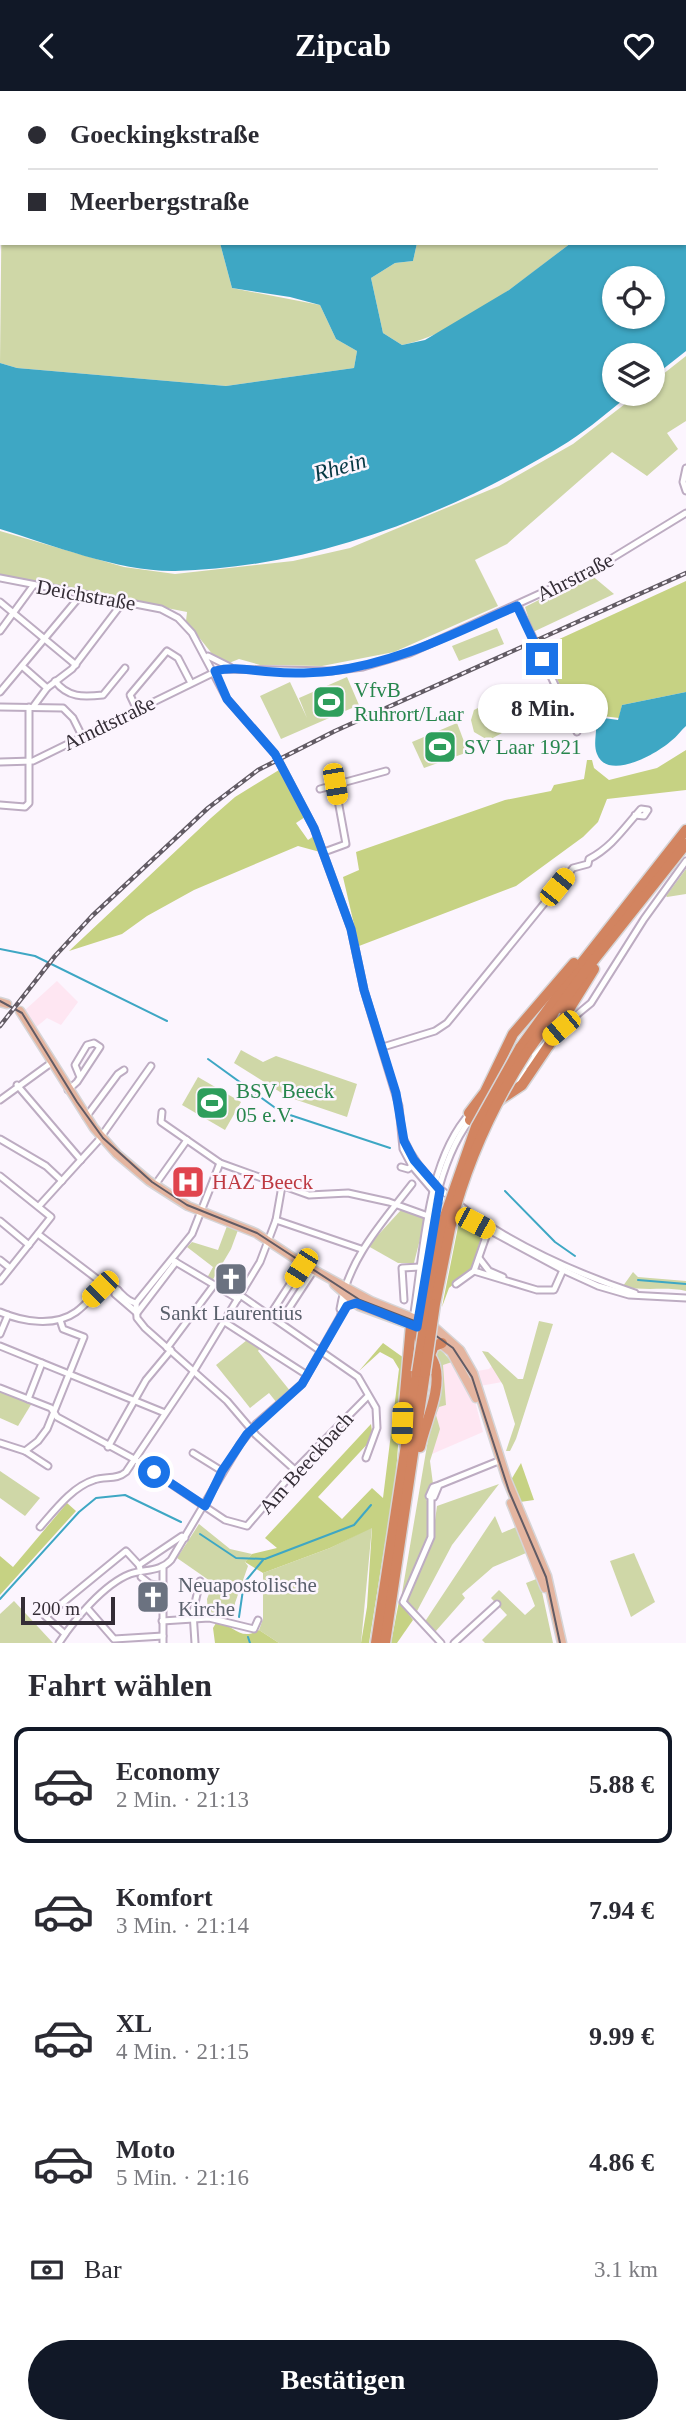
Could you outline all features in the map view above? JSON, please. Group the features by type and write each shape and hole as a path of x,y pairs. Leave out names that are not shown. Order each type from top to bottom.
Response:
{"highway":[{"path":"385,1643 408,1495 431,1303 447,1223 479,1142 524,1050 617,917 686,830"},
{"path":"524,1050 686,844"},
{"path":"470,1117 488,1087 513,1034 606,926 617,917"},
{"path":"470,1117 522,1085 618,929"},
{"path":"408,1495 436,1382 430,1355 417,1338 415,1322"},
{"path":"403,1463 403,1399 415,1322"},
{"path":"430,1355 434,1346 442,1343"},
{"path":"376,1643 403,1463 421,1372"}],"main road":[{"path":"20,1011 68,1090 101,1137 155,1185 200,1212 244,1228 268,1241 326,1277 356,1303 440,1331 466,1357 498,1462"},
{"path":"345,1293 399,1311 415,1322 442,1343 471,1387 505,1482 547,1576 560,1643"}],"street":[{"path":"686,468 683,482 686,491"},
{"name":"Ahrstraße","path":"215,671 233,668 277,673 323,672 363,667 410,653 596,568 686,513"},
{"name":"Deichstraße","path":"0,579 151,606 170,614 189,629 205,655"},
{"path":"0,631 33,586"},
{"path":"1,688 81,595"},
{"path":"0,601 76,665"},
{"path":"0,805 28,806 31,707 47,688 76,665 123,602"},
{"path":"517,606 577,732"},
{"path":"136,710 130,695 167,651 178,658 191,683"},
{"path":"205,655 233,668"},
{"path":"205,655 227,699 275,754 324,852 351,929 364,990 399,1105 403,1149 412,1166 447,1204 582,1274 638,1294"},
{"path":"22,666 47,688"},
{"path":"55,681 63,691 81,697 103,695 125,668"},
{"name":"Arndtstraße","path":"0,762 28,761 215,671"},
{"path":"0,707 62,708 74,718 82,736"},
{"path":"320,789 386,771"},
{"path":"324,852 345,844 335,784"},
{"path":"383,1047 435,1031 447,1023 579,864 585,865 589,859 611,845 635,815"},
{"path":"544,1046 591,1003 644,919 686,862"},
{"path":"68,1090 80,1077 100,1047 94,1043 87,1045 75,1065 80,1077"},
{"path":"0,1100 17,1085 51,1063"},
{"path":"39,1206 101,1137 151,1066"},
{"path":"86,1117 124,1070"},
{"path":"17,1085 82,1160"},
{"path":"162,1112 161,1122 220,1163 309,1195 341,1192 431,1215"},
{"path":"437,1192 440,1168 456,1135 470,1117"},
{"path":"401,1133 437,1192 490,1227 598,1286 629,1295 686,1297"},
{"path":"415,1322 420,1267 431,1215 456,1135"},
{"path":"0,1139 46,1166 62,1181"},
{"path":"155,1185 187,1140"},
{"path":"137,1313 192,1234 220,1163"},
{"path":"401,1167 408,1169 412,1166"},
{"path":"425,1174 431,1175 440,1168"},
{"path":"0,1176 51,1217 0,1281"},
{"path":"333,1327 361,1249 382,1227 412,1184"},
{"path":"40,1527 80,1487 95,1479 122,1475 134,1459 194,1370 260,1262 276,1220 282,1186"},
{"path":"415,1322 431,1215 447,1204"},
{"path":"276,1220 361,1249"},
{"path":"0,1221 29,1245"},
{"path":"456,1284 474,1272 490,1227"},
{"path":"38,1234 105,1285 111,1285 127,1300 136,1303"},
{"path":"479,1255 480,1263 489,1271 518,1285"},
{"path":"0,1260 10,1268"},
{"path":"173,1260 270,1315 355,1373 376,1408 376,1429 366,1458"},
{"path":"137,1313 136,1303 173,1260"},
{"path":"270,1315 303,1264"},
{"path":"404,1300 402,1268 420,1267"},
{"path":"474,1272 518,1285 554,1290 563,1269"},
{"path":"280,1322 314,1271"},
{"path":"0,1312 35,1321 60,1320 78,1310 105,1285"},
{"path":"108,1447 146,1380 214,1285"},
{"path":"118,1290 115,1294 137,1313 145,1328 239,1412 251,1429 295,1469"},
{"path":"60,1643 76,1618 125,1577 140,1571 163,1568 172,1560 205,1506 222,1471 251,1429 292,1396 307,1375 343,1310 345,1293"},
{"path":"343,1310 356,1303"},
{"path":"399,1311 415,1303"},
{"path":"0,1334 8,1315"},
{"path":"25,1451 42,1436 84,1338 63,1329 60,1320"},
{"path":"223,1321 307,1375"},
{"path":"0,1346 165,1413"},
{"path":"28,1399 42,1363"},
{"path":"0,1388 54,1411 57,1417 134,1459 205,1506"},
{"name":"Am Beeckbach","path":"205,1506 225,1520 247,1526 295,1469 368,1395"},
{"path":"0,1443 25,1451 48,1466"},
{"path":"193,1453 222,1471"},
{"path":"441,1643 403,1602 431,1537 433,1515 428,1492 439,1485 498,1462"},
{"path":"140,1571 182,1536 185,1538"},
{"path":"65,1634 47,1615 126,1551 150,1584 162,1586"},
{"path":"87,1608 114,1639 163,1640 163,1568"},
{"path":"195,1643 194,1619 200,1581"},
{"path":"454,1643 497,1604"},
{"path":"162,1621 220,1619 254,1629 258,1620"}],"shaded area":[{"path":"57,981 78,1002 61,1025 47,1018 35,1028 24,1011"},
{"path":"455,1361 475,1401 483,1432 432,1454 441,1364"},
{"path":"493,1365 502,1382 480,1386 477,1371 489,1369"}],"green space":[{"path":"1,245 221,245 232,288 320,305 336,339 357,351 354,368 226,386 17,368 0,363"},
{"path":"417,245 568,245 468,317 423,339 402,345 383,333 371,278 395,263 413,261"},
{"path":"686,356 686,421 667,433 678,449 647,476 612,452 507,544 475,560 498,606 394,652 322,666 260,665 239,659 229,663 213,655 186,621 187,612 0,575 0,531 124,567 175,574 293,561 350,548 499,486 573,444 622,406 665,406 665,373"},
{"path":"590,574 614,594 533,632 525,607"},
{"path":"686,581 686,692 622,705 619,718 602,716 597,719 585,707 577,709 567,700 542,647"},
{"path":"497,628 504,644 459,661 452,646"},
{"path":"347,677 359,705 281,739 260,696 290,682 307,718 299,698"},
{"path":"526,684 535,690 541,700 536,714 491,739 474,732 471,720 474,710"},
{"name":"SV Laar 1921","path":"457,723 468,752 424,768 412,742"},
{"path":"686,750 686,790 607,799 598,822 583,837 516,886 359,946 343,877 359,870 356,852 505,800 551,791 554,785 584,779 587,760 592,760 594,768 609,780 657,768"},
{"path":"279,770 305,817 296,823 308,840 314,836 320,852 298,846 194,890 147,916 122,934 69,951 235,797"},
{"path":"686,869 686,894 667,897 666,896"},
{"path":"241,1050 263,1062 276,1056 357,1084 347,1117 288,1097 234,1063"},
{"name":"BSV Beeck 05 e.V.","path":"198,1077 241,1102 225,1130 182,1105"},
{"path":"401,1210 425,1219 414,1263 398,1263 368,1246"},
{"path":"460,1217 481,1231 482,1235 471,1269 449,1288 442,1307"},
{"path":"227,1226 238,1230 231,1249 212,1281 207,1278 213,1267 187,1247 192,1242 218,1250"},
{"path":"633,1272 638,1277 686,1281 686,1291 623,1286"},
{"path":"539,1321 553,1324 516,1439 510,1451 506,1451 515,1424 503,1385 482,1351 488,1352 518,1379 523,1379"},
{"path":"247,1340 260,1348 258,1351 291,1392 277,1403 269,1393 250,1408 216,1365"},
{"path":"383,1343 404,1358 396,1475 369,1643 361,1643 367,1607 372,1528 330,1548 263,1573 245,1562 252,1554 277,1548 265,1538 371,1424 373,1438 318,1497 342,1519 372,1488 383,1498 399,1369 393,1359 380,1352 359,1371"},
{"path":"439,1348 452,1362 443,1365 446,1405 439,1407 436,1415 440,1429 430,1461 433,1484 426,1499 431,1511 431,1523 425,1550 401,1599 440,1369 435,1354"},
{"path":"0,1390 32,1403 18,1426 0,1418"},
{"path":"521,1463 534,1500 520,1502 511,1480"},
{"path":"0,1471 40,1498 25,1516 0,1498"},
{"path":"499,1484 452,1545 416,1613 405,1602 432,1542 437,1506"},
{"path":"67,1503 76,1511 0,1595 0,1556 13,1567"},
{"path":"495,1516 502,1533 516,1527 526,1553 493,1567 462,1594 465,1598 435,1632 424,1623"},
{"path":"199,1524 230,1549 252,1554 245,1562 248,1566 235,1603 234,1618 208,1615 207,1599 213,1583 177,1558"},
{"path":"372,1527 361,1643 279,1643 259,1630 263,1619 263,1573 330,1548"},
{"path":"634,1553 655,1602 631,1617 610,1561"},
{"path":"539,1578 553,1643 485,1643 482,1640 507,1615 491,1598 499,1590 525,1615 535,1606 526,1583"},
{"path":"14,1601 53,1643 0,1643 0,1614"},
{"path":"399,1601 413,1620 397,1643 391,1643"},
{"path":"216,1623 247,1634 259,1630 279,1643 215,1643 213,1628"}],"water":[{"name":"Rhein","path":"221,245 417,245 413,261 395,263 371,278 383,333 402,345 425,340 509,290 568,245 686,245 686,351 665,368 665,343 602,343 602,406 616,406 568,442 477,492 429,514 329,548 278,560 227,568 175,571 109,562 0,529 0,363 17,368 226,386 354,368 357,351 336,339 320,305 290,297 232,288"},
{"path":"686,692 686,726 673,739 656,752 633,762 611,765 603,762 596,750 596,722 604,718 618,720 622,705"}],"waterway":[{"path":"0,949 35,956 167,1021"},
{"path":"208,1059 281,1112 390,1148"},
{"path":"505,1191 555,1242 575,1256"},
{"path":"638,1280 686,1284"},
{"path":"0,1599 79,1512 96,1498 125,1495 181,1522"},
{"path":"200,1534 236,1558 265,1559 354,1525 371,1505"},
{"path":"239,1617 244,1583 263,1560"},
{"path":"248,1637 250,1643"}],"tram line":[{"path":"0,1001 22,1013 77,1102 103,1138 152,1182 187,1205 257,1233 360,1300 417,1322 453,1348 472,1377 509,1491 546,1577 560,1643"}],"railway":[{"path":"0,1026 55,956 92,916 208,808 258,770 335,731 686,573"}],"place":[{"name":"VfvB Ruhrort/Laar","path":"329,702"},
{"name":"SV Laar 1921","path":"440,747"},
{"name":"BSV Beeck 05 e.V.","path":"212,1103"},
{"name":"HAZ Beeck","path":"188,1182"},
{"name":"Sankt Laurentius","path":"231,1279"},
{"name":"Neuapostolische Kirche","path":"153,1597"}],"route":[{"path":"154,1472 205,1506 230,1457 247,1434 292,1396 302,1384 347,1306 356,1303 417,1327 440,1190 414,1160 401,1133 399,1105 364,990 351,929 314,828 275,754 227,699 215,671 233,668 277,673 323,672 363,667 410,653 517,606 542,659"}]}
